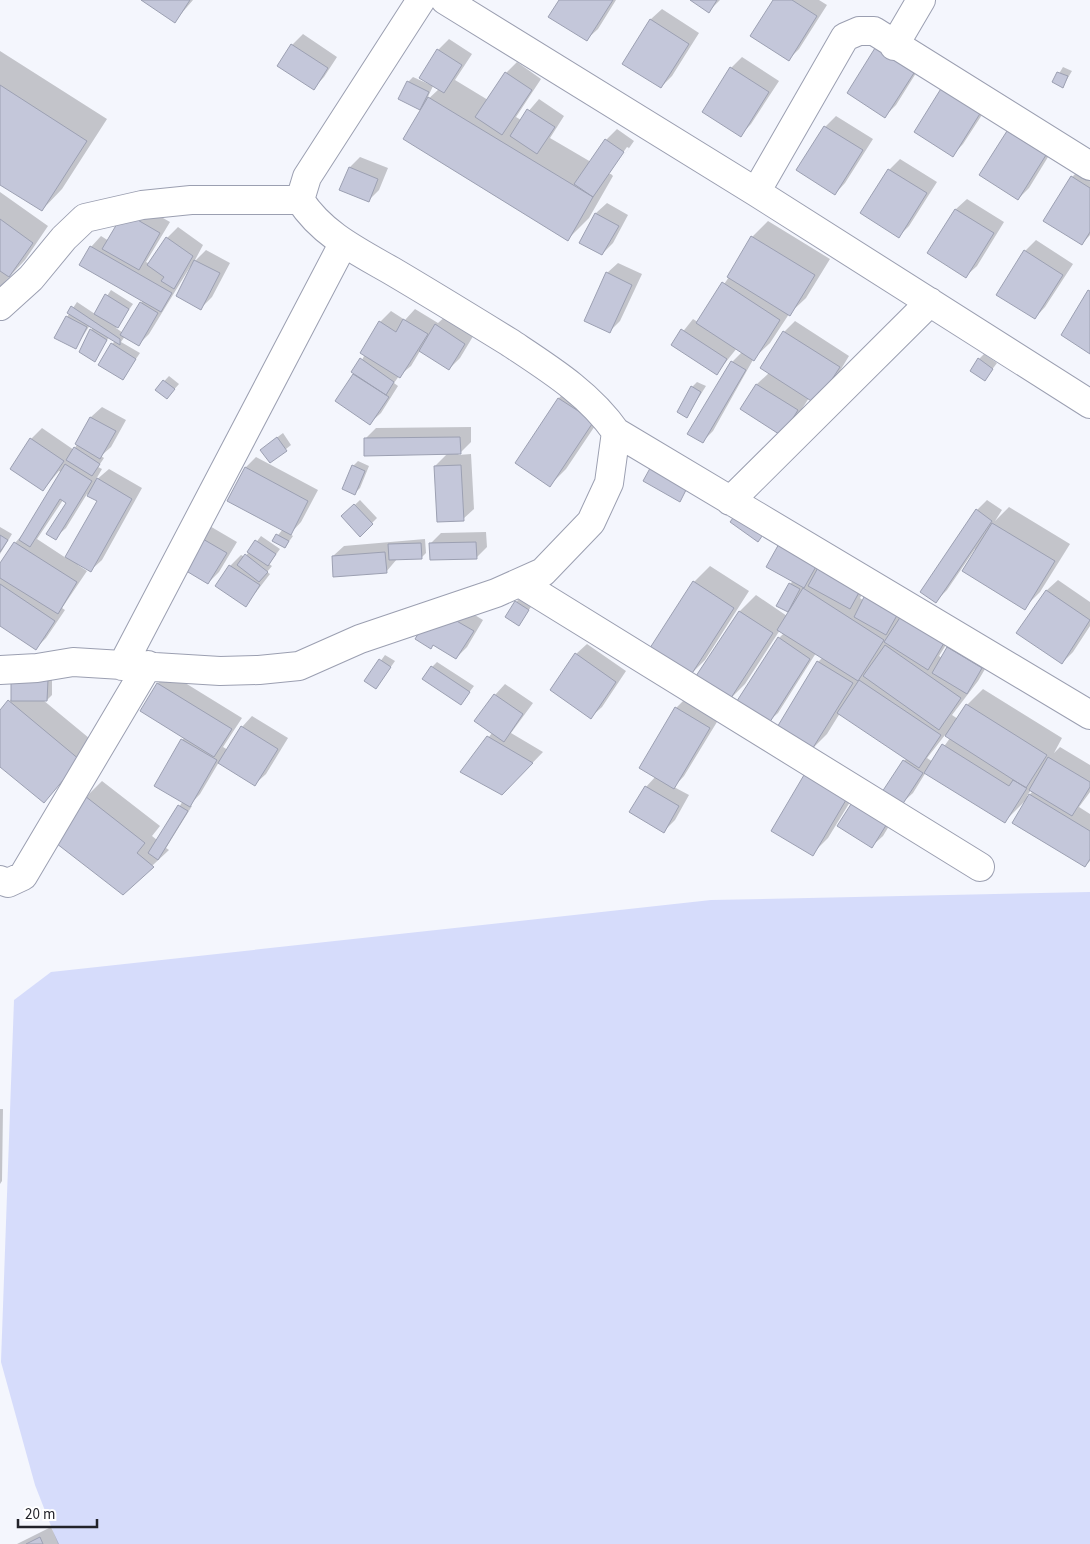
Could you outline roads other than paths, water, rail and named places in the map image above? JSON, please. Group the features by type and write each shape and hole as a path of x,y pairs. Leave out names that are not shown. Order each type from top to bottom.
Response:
{"street":[{"path":"421,0 306,177 300,200 310,216 343,244 468,316 561,376 606,418 616,432 1090,715"},
{"path":"445,0 756,192 1090,404"},
{"path":"894,46 921,0"},
{"path":"756,192 845,37 859,31 874,31 894,46 1090,166"},
{"path":"0,306 30,278 64,238 85,218 142,206 191,200 300,200"},
{"path":"0,880 8,883 23,876 135,666 343,244"},
{"path":"730,501 930,302"},
{"path":"0,670 37,668 73,662 220,670 258,670 299,666 360,639 496,593 543,572 591,522 609,483 616,432"},
{"path":"520,583 980,867"}]}
